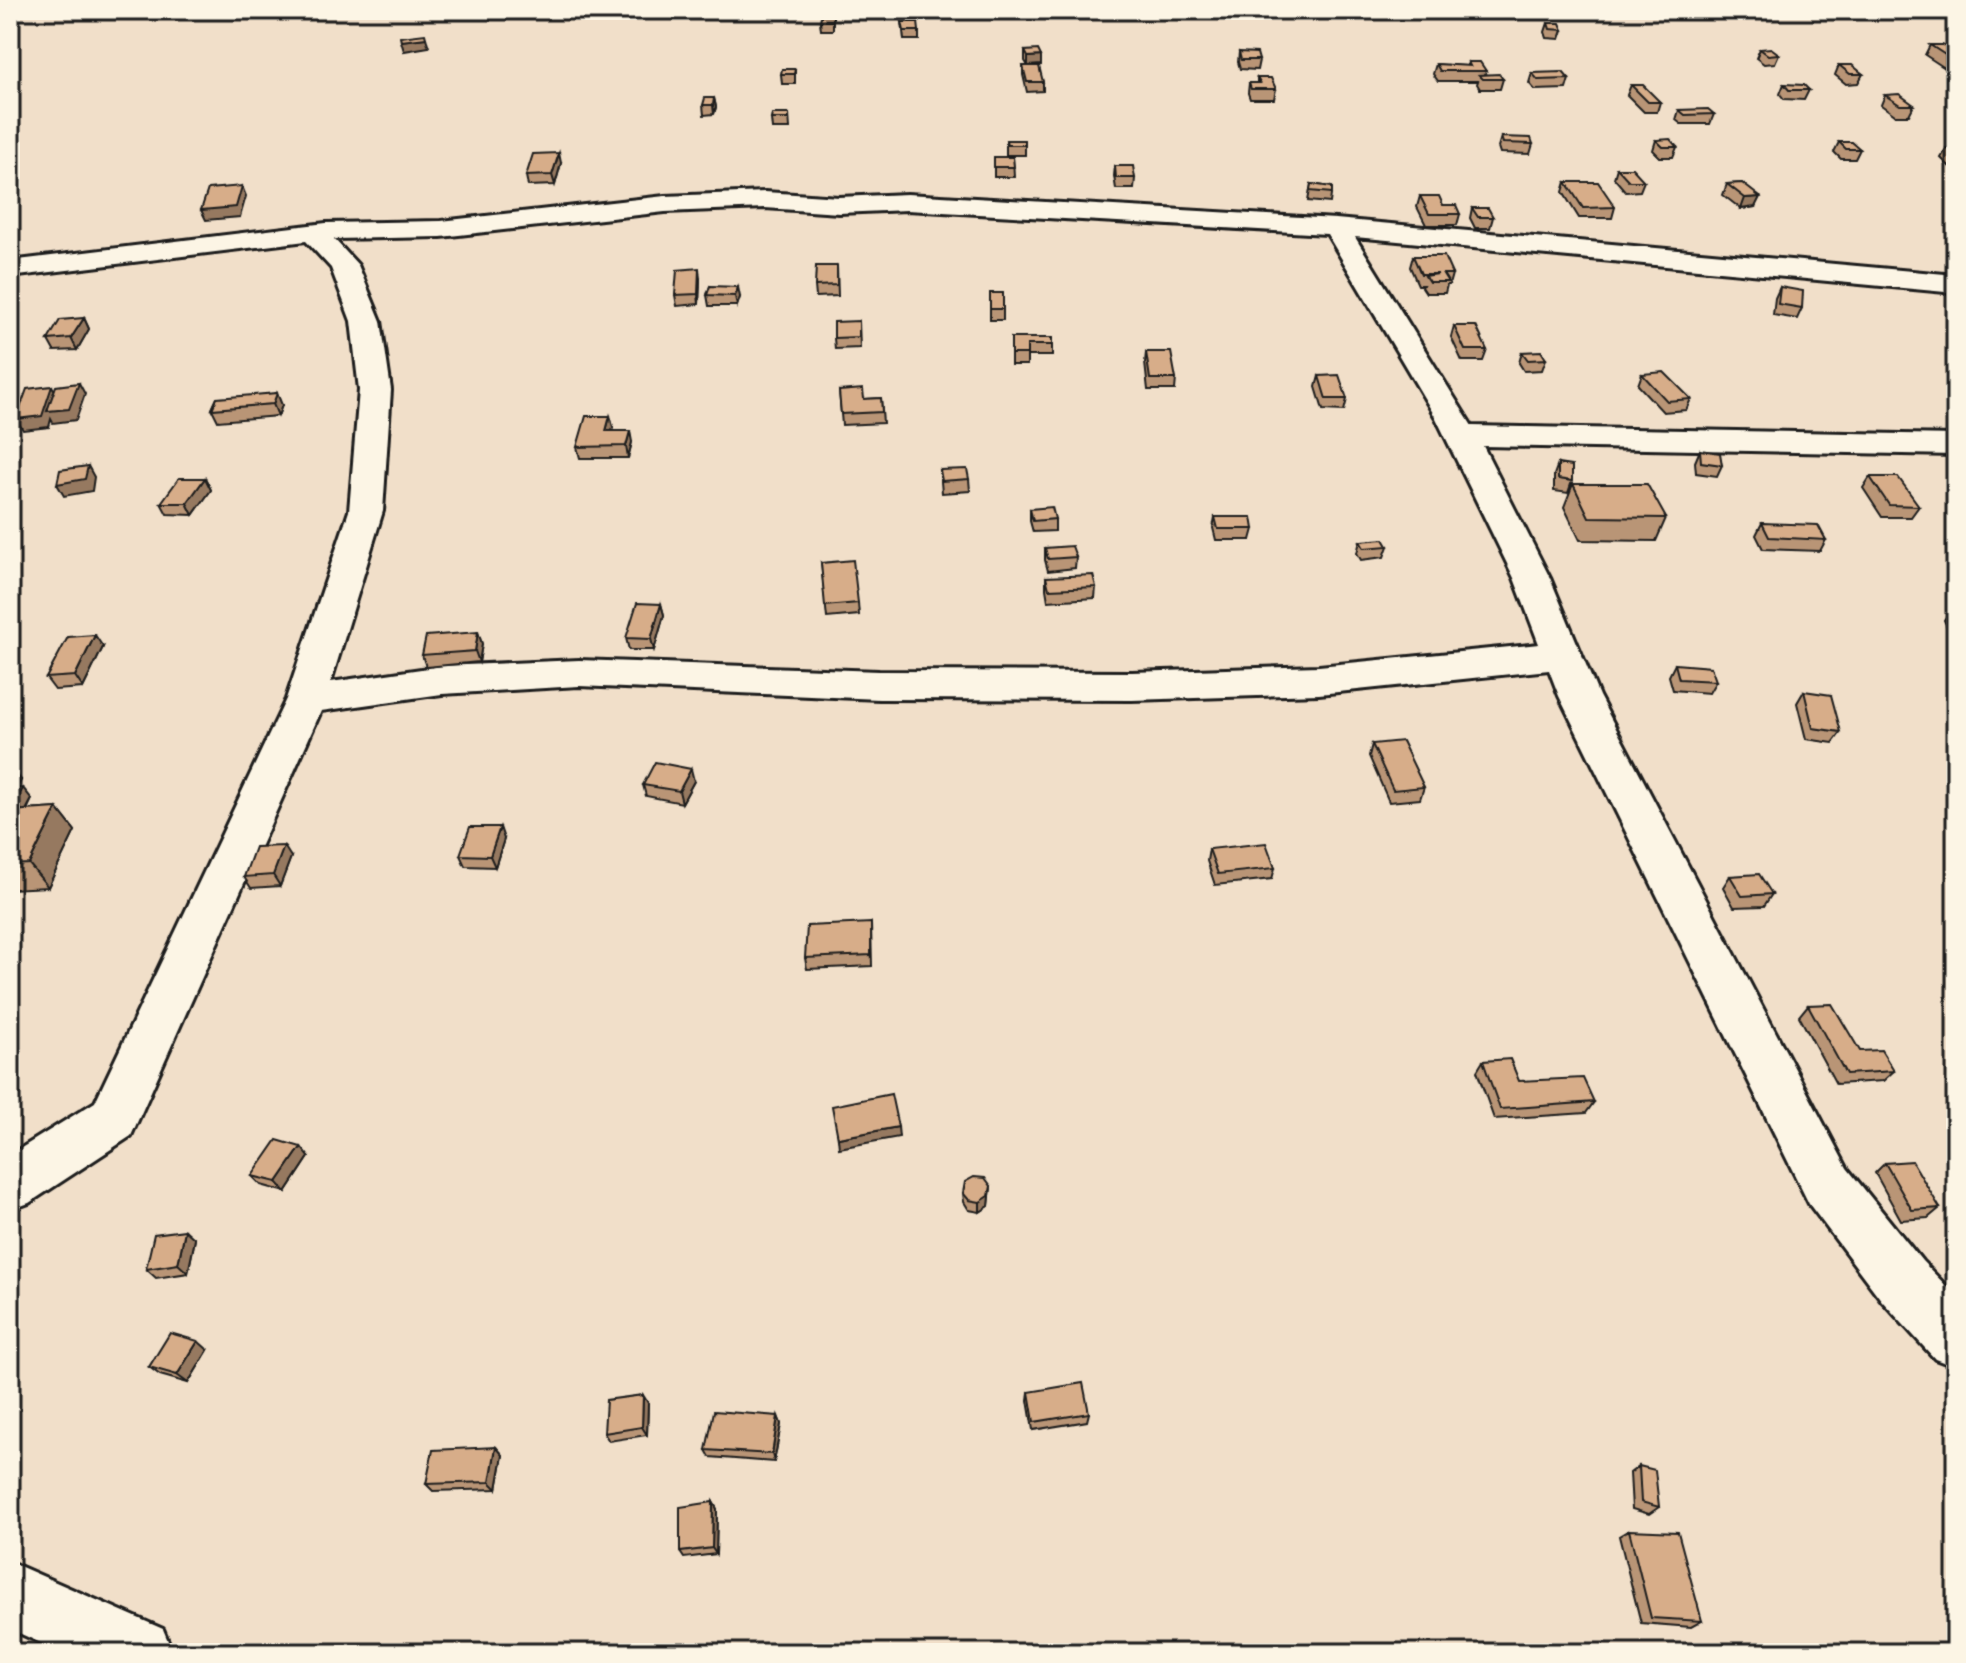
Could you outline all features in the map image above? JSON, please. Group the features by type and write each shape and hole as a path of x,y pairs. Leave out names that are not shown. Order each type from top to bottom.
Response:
{"street":[{"path":"10,269 313,233 441,229 665,204 765,200 839,205 907,202 1336,227 1956,284"},
{"path":"1336,227 1461,436 1532,578 1579,696 1828,1186 1902,1281 1956,1338"},
{"path":"10,1185 113,1119 306,699 366,511 375,390 366,321 344,265 313,233"},
{"path":"1461,436 1956,445"},
{"path":"306,699 442,680 579,673 879,685 1132,686 1319,680 1563,655"},
{"path":"10,1595 139,1653"}],"building":[{"path":"821,16 833,16 833,21 820,21"},
{"path":"902,22 918,22 919,31 904,31"},
{"path":"1548,23 1560,23 1563,30 1550,29"},
{"path":"425,34 426,38 401,41 400,37"},
{"path":"1930,45 1942,45 1956,51 1956,62"},
{"path":"1771,48 1779,54 1768,55 1760,49"},
{"path":"1038,50 1041,56 1028,57 1025,51"},
{"path":"1239,52 1257,53 1259,60 1241,60"},
{"path":"1468,62 1480,62 1486,71 1440,71 1436,64 1470,66"},
{"path":"1839,65 1852,65 1863,74 1850,74"},
{"path":"1023,66 1039,66 1043,82 1027,82"},
{"path":"782,69 795,69 794,74 781,74"},
{"path":"1563,72 1569,79 1538,80 1532,73"},
{"path":"1499,74 1503,79 1483,79 1479,75"},
{"path":"1257,78 1271,78 1276,89 1251,89 1249,83 1260,83"},
{"path":"1784,84 1804,85 1809,90 1789,90"},
{"path":"1631,85 1643,85 1660,102 1648,102"},
{"path":"1899,94 1914,105 1900,105 1885,95"},
{"path":"705,98 714,98 713,105 703,105"},
{"path":"1708,109 1714,114 1685,115 1679,110"},
{"path":"772,114 789,114 789,119 771,119"},
{"path":"1501,137 1531,138 1533,144 1503,143"},
{"path":"1670,139 1677,147 1663,147 1656,140"},
{"path":"1006,140 1025,140 1025,145 1007,145"},
{"path":"1839,142 1852,142 1860,149 1846,149"},
{"path":"1947,148 1956,148 1956,158"},
{"path":"559,153 552,175 526,176 533,154"},
{"path":"994,157 1013,157 1014,167 994,167"},
{"path":"1115,166 1133,166 1135,178 1116,178"},
{"path":"1617,168 1632,168 1644,181 1629,181"},
{"path":"1566,182 1598,182 1615,207 1583,208"},
{"path":"1742,183 1760,197 1745,198 1727,184"},
{"path":"1311,184 1332,187 1332,193 1310,191"},
{"path":"242,186 236,207 201,210 208,189"},
{"path":"1420,196 1439,196 1443,205 1456,205 1460,214 1429,214"},
{"path":"1472,208 1488,208 1493,217 1478,217"},
{"path":"1413,256 1444,256 1452,274 1443,274 1448,282 1429,282 1425,276 1438,274 1421,274"},
{"path":"816,266 837,266 837,285 815,286"},
{"path":"699,268 698,294 675,295 677,270"},
{"path":"710,286 738,287 735,296 707,295"},
{"path":"1780,287 1803,291 1802,308 1778,304"},
{"path":"990,293 1003,293 1003,309 990,309"},
{"path":"84,318 71,338 48,340 60,320"},
{"path":"859,321 859,337 834,338 834,322"},
{"path":"1454,326 1476,326 1487,350 1465,350"},
{"path":"1011,338 1052,338 1052,345 1027,345 1027,354 1011,354"},
{"path":"1541,351 1546,359 1528,360 1522,352"},
{"path":"1146,352 1171,352 1176,379 1150,379"},
{"path":"1664,372 1691,399 1667,401 1642,374"},
{"path":"1339,375 1347,399 1326,399 1319,376"},
{"path":"79,383 69,409 47,411 56,386"},
{"path":"52,386 42,416 16,419 27,389"},
{"path":"863,389 864,399 881,398 882,412 841,414 839,391"},
{"path":"277,393 273,404 212,409 217,398"},
{"path":"586,416 610,416 606,431 630,431 626,446 577,447"},
{"path":"1700,450 1720,453 1722,465 1701,462"},
{"path":"1558,464 1572,466 1572,481 1558,479"},
{"path":"88,466 85,479 57,484 60,470"},
{"path":"967,469 969,479 942,481 940,470"},
{"path":"1870,477 1898,477 1919,506 1889,505"},
{"path":"179,478 205,478 187,503 161,503"},
{"path":"1573,484 1647,484 1666,518 1589,517"},
{"path":"1052,507 1055,519 1033,521 1030,509"},
{"path":"1215,517 1252,517 1254,529 1218,529"},
{"path":"1762,523 1818,525 1826,540 1769,537"},
{"path":"1384,539 1388,546 1364,548 1360,541"},
{"path":"1072,546 1076,557 1048,559 1045,548"},
{"path":"853,560 858,603 825,606 821,563"},
{"path":"1093,575 1096,587 1049,589 1046,577"},
{"path":"637,603 661,604 651,639 626,638"},
{"path":"478,632 475,651 422,655 426,636"},
{"path":"95,635 75,676 46,678 68,637"},
{"path":"1675,664 1711,667 1716,681 1679,679"},
{"path":"1804,691 1831,695 1841,732 1813,728"},
{"path":"1402,741 1424,787 1393,790 1372,744"},
{"path":"655,762 691,769 679,791 643,785"},
{"path":"10,788 23,788 13,806 10,806"},
{"path":"57,808 29,864 10,865 10,811"},
{"path":"470,827 500,827 490,856 460,855"},
{"path":"1266,843 1275,868 1218,874 1209,849"},
{"path":"284,846 273,875 244,877 255,847"},
{"path":"1759,874 1772,894 1742,896 1730,876"},
{"path":"871,923 871,955 805,958 807,926"},
{"path":"1832,1004 1860,1051 1881,1050 1894,1071 1846,1074 1808,1005"},
{"path":"1510,1059 1519,1081 1583,1078 1594,1102 1500,1109 1483,1061"},
{"path":"891,1094 898,1127 838,1138 832,1106"},
{"path":"277,1140 301,1147 277,1182 252,1176"},
{"path":"1912,1161 1940,1208 1912,1210 1885,1163"},
{"path":"974,1177 985,1178 991,1186 989,1196 980,1202 969,1200 963,1193 965,1182"},
{"path":"185,1230 178,1264 146,1269 154,1234"},
{"path":"170,1333 198,1341 177,1375 149,1367"},
{"path":"1083,1383 1089,1413 1034,1422 1029,1392"},
{"path":"643,1395 642,1427 604,1433 606,1400"},
{"path":"714,1411 778,1416 772,1454 706,1450"},
{"path":"496,1447 490,1482 426,1484 433,1450"},
{"path":"1639,1466 1655,1470 1659,1507 1641,1502"},
{"path":"713,1502 712,1548 680,1552 680,1507"},
{"path":"1629,1530 1678,1532 1702,1621 1651,1618"}]}
